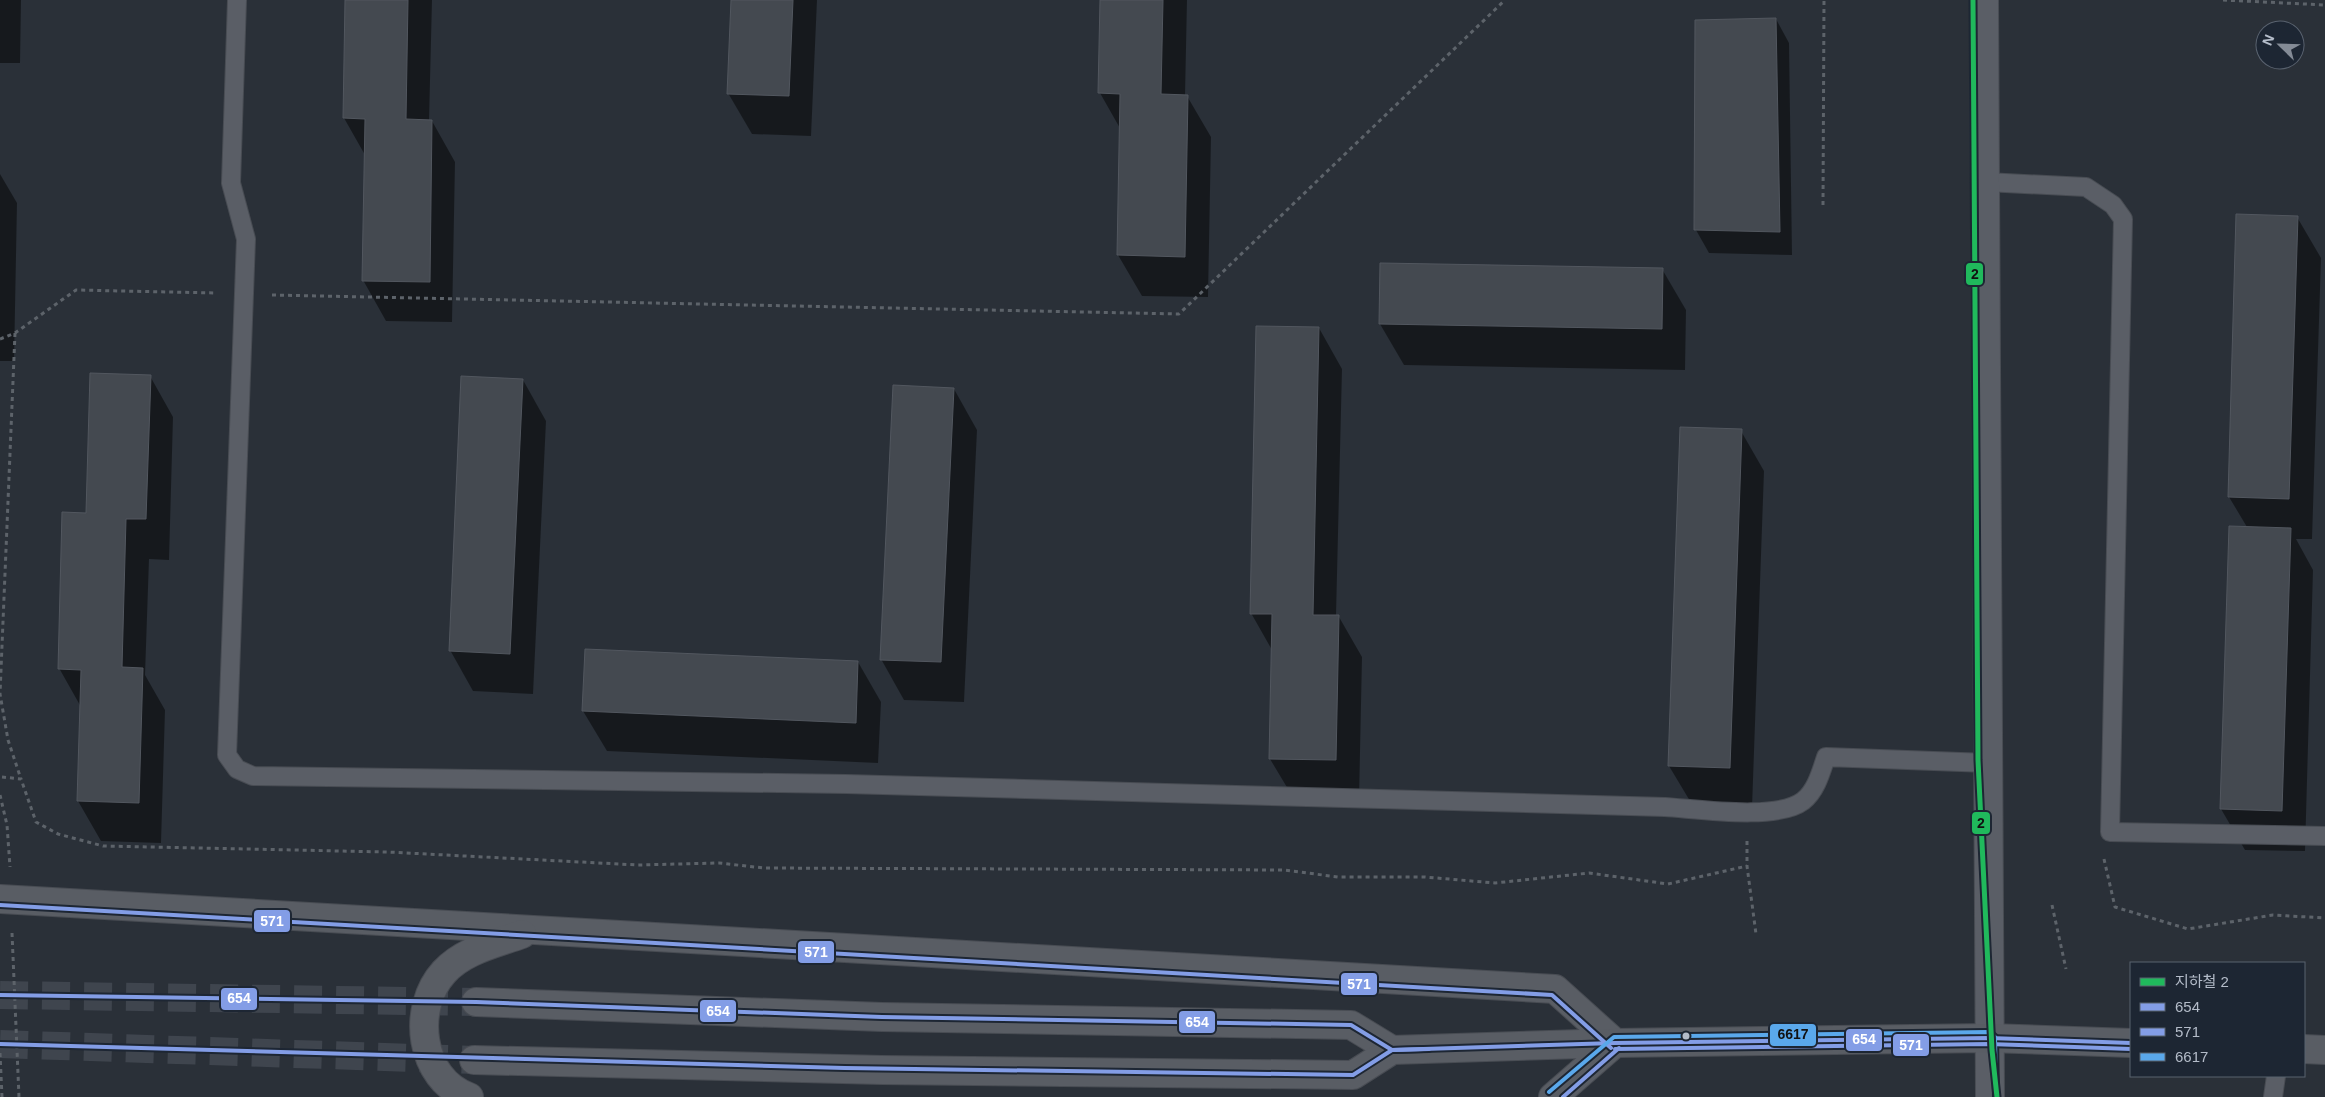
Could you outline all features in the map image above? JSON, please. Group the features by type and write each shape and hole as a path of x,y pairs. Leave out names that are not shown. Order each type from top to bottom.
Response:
{"main road":[{"path":"5,899 1555,989 1615,1043"},
{"path":"470,1097 448,1083 435,1067 426,1048 423,1028 425,1008 432,989 444,972 459,959 478,950 535,930"},
{"path":"476,1002 882,1017 1351,1026 1392,1050"},
{"path":"474,1060 882,1070 1353,1075 1392,1050 1615,1043 1989,1038 2130,1043"},
{"path":"1554,1097 1615,1043"},
{"path":"2305,1049 2325,1050"}],"street":[{"path":"1984,0 1990,1097"}],"lane":[{"path":"237,0 231,183 246,239 227,755 237,770 253,776 846,784 1665,807 1747,813 1788,808 1804,801 1818,781 1826,757 1988,763"},
{"path":"1986,182 2086,187 2112,205 2123,219 2110,832 2325,836"},
{"path":"2274,1097 2276,1077"}],"path":[{"path":"265,294 1179,314 1505,0"},
{"path":"1823,205 1824,0"},
{"path":"2223,0 2325,5"},
{"path":"0,339 15,333 76,290 225,294"},
{"path":"15,333 0,694 8,740 36,822 58,834 103,846 388,852 638,865 719,863 764,868 1284,870 1338,878 1425,877 1495,883 1589,873 1668,884 1747,866"},
{"path":"2,776 21,780"},
{"path":"0,795 7,824 5,899 19,1097"},
{"path":"1747,813 1747,866 1756,934"},
{"path":"2110,832 2101,842 2115,907 2188,929 2273,915 2325,918"},
{"path":"2052,905 2066,969"},
{"path":"0,1053 2,1097"}],"building":[{"path":"345,0 408,0 406,119 432,120 430,282 362,281 365,119 343,118"},
{"path":"731,0 793,0 789,96 727,94"},
{"path":"1100,0 1163,0 1161,94 1188,95 1185,257 1117,255 1120,94 1098,93"},
{"path":"1776,18 1780,232 1694,230 1695,20"},
{"path":"2236,214 2298,216 2289,499 2228,497"},
{"path":"1380,263 1663,268 1662,329 1379,324"},
{"path":"1256,326 1319,327 1313,615 1339,615 1336,760 1269,759 1272,614 1250,614"},
{"path":"90,373 151,375 146,519 126,519 122,667 143,668 139,803 77,801 81,670 58,669 62,512 86,513"},
{"path":"461,376 523,379 510,654 449,651"},
{"path":"893,385 954,388 941,662 880,660"},
{"path":"1680,427 1742,429 1730,768 1668,766"},
{"path":"2229,526 2291,528 2282,811 2220,809"},
{"path":"585,649 858,661 856,723 582,711"}],"tunnel":[{"path":"0,995 476,1002"},
{"path":"0,1044 474,1060"}],"metro line":[{"name":"2","path":"1973,0 1978,760 1992,1050 1997,1097"}],"transit line":[{"name":"571","path":"0,905 1552,995 1611,1048"},
{"name":"654","path":"0,995 476,1002 882,1017 1351,1025 1392,1050 1429,1049"},
{"name":"6617","path":"1549,1092 1614,1037 1989,1032 1995,1037 1996,1097"},
{"name":"654","path":"0,1044 845,1068 1353,1075 1392,1050 1615,1043 1989,1038 2130,1043"},
{"name":"571","path":"1615,1049 1989,1044 2130,1049"},
{"name":"571","path":"1563,1097 1619,1048"}]}
